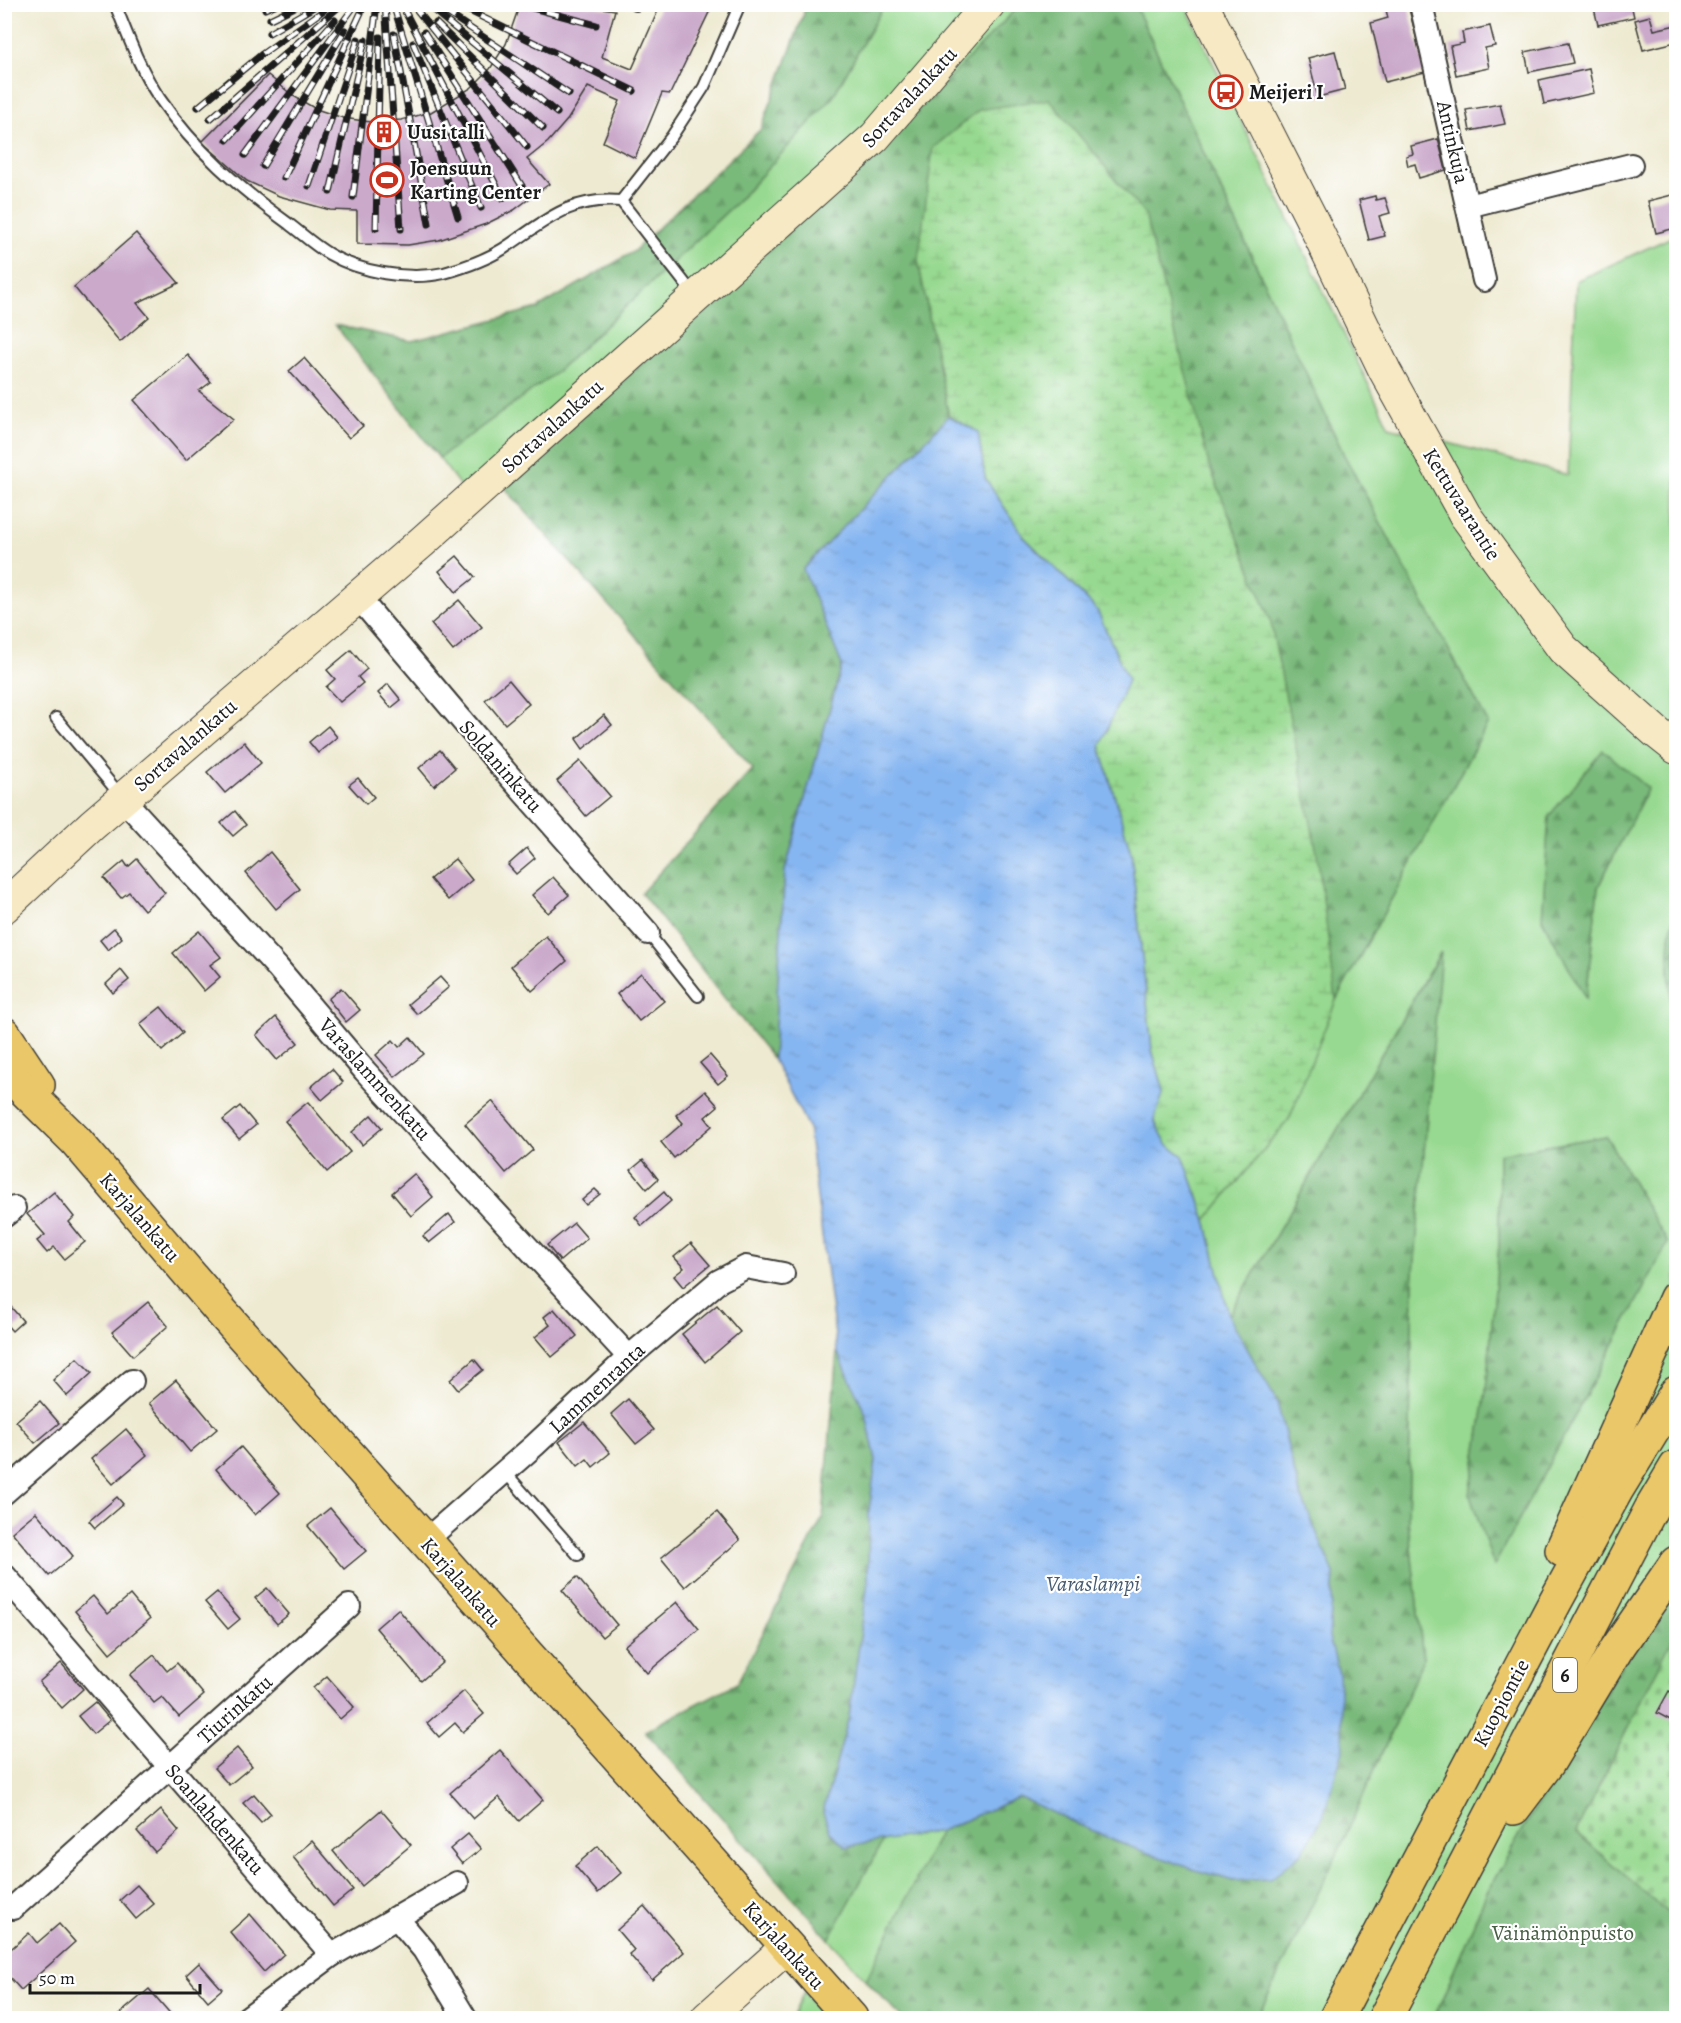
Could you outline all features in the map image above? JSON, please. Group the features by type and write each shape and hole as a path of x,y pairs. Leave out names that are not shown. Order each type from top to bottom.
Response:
{"main road":[{"name":"Karjalankatu","path":"4,1034 76,1141"},
{"name":"Karjalankatu","path":"4,1070 76,1141 219,1309 851,2019"},
{"path":"1471,1760 1613,1432 1677,1298"},
{"name":"Kuopiontie","path":"1336,2019 1471,1760 1617,1489 1677,1394"},
{"name":"Kuopiontie","path":"1385,2019 1651,1509 1677,1467"},
{"path":"1457,1884 1548,1763 1616,1650 1677,1563"}],"street":[{"name":"Sortavalankatu","path":"4,907 92,825 422,542 875,137 989,4"},
{"name":"Kettuvaarantie","path":"1202,4 1310,216 1385,371 1465,515 1563,649 1677,748"},
{"name":"Kettuvaarantie","path":"1217,4 1310,216"},
{"name":"Antinkuja","path":"1421,4 1484,280"},
{"path":"1468,206 1631,165"},
{"name":"Soldaninkatu","path":"357,596 504,771 648,933"},
{"name":"Varaslammenkatu","path":"123,799 269,958 365,1071 629,1357"},
{"name":"Sortavalankatu","path":"4,881 92,825"},
{"name":"Lammenranta","path":"425,1541 505,1472 629,1357 733,1272 746,1267 783,1274"},
{"path":"4,1493 132,1382"},
{"name":"Soanlahdenkatu","path":"4,1575 332,1955"},
{"name":"Tiurinkatu","path":"13,1908 349,1606"},
{"path":"247,2019 332,1955 457,1883"},
{"path":"396,1917 424,1950 465,2019"},
{"path":"707,2019 786,1948"}],"lane":[{"path":"115,4 133,50 158,97 209,161 330,254 366,269 406,274 443,273 501,250 534,226 569,206 603,200 621,201 697,297"},
{"path":"621,201 672,135 704,87 738,15 740,4"},
{"path":"56,718 123,799"},
{"path":"648,933 698,996"},
{"path":"505,1472 578,1555"}],"green space":[{"path":"804,5 884,5 832,98 737,202 553,375 439,458 335,325 412,341 538,308 633,252 761,129 804,13"},
{"path":"884,5 1020,5 883,146 464,491 439,458 553,375 737,202 832,98"},
{"path":"1020,5 1135,5 1344,455 1488,723 1336,1000 1270,619 1209,465 918,260 949,416 803,569 842,665 785,871 773,1059 641,893 753,769 504,487 883,146"},
{"path":"1135,5 1185,5 1389,427 1568,475 1576,281 1676,235 1676,912 1670,937 1669,968 1676,1026 1676,1577 1558,1769 1487,1892 1434,2018 1257,2018 1341,1846 1423,1659 1408,1520 1413,1284 1440,953 1229,1316 1206,1220 1289,1119 1336,1000 1488,723 1344,455","holes":["1648,788 1598,887 1586,998 1542,919","1606,1136 1470,1495 1486,1391 1499,1245 1499,1154"]},
{"path":"1049,99 1145,215 1209,465 1270,619 1317,853 1336,1000 1289,1119 1206,1220 1183,1156 1167,1144 1153,1119 1164,1091 1152,1050 1131,853 1100,746 1128,680 1097,610 1024,537 985,478 978,432 949,416 918,260 933,148 979,110"},
{"path":"1603,750 1648,788 1598,887 1586,999 1542,919 1549,816"},
{"path":"1676,912 1676,1026 1669,952"},
{"path":"1441,952 1413,1284 1408,1520 1423,1659 1341,1846 1257,2018 902,2018 866,1980 940,1831 1019,1797 1117,1842 1233,1881 1339,1674 1329,1637 1334,1574 1299,1491 1277,1402 1229,1316"},
{"path":"1606,1136 1668,1243 1494,1566 1470,1495 1486,1391 1499,1245 1499,1154"},
{"path":"837,1351 866,1414 876,1461 869,1511 868,1582 849,1717 823,1812 846,1846 884,1839 829,1939 645,1731 737,1683 823,1517"},
{"name":"Väinämönpuisto","path":"1676,1577 1676,1632 1576,1832 1676,1920 1676,2018 1434,2018 1487,1892 1558,1769"},
{"path":"1676,1632 1676,1920 1576,1832"},
{"path":"940,1831 866,1980 829,1939 884,1839"},
{"path":"804,1992 825,2018 792,2018"}],"water":[{"name":"Varaslampi","path":"949,416 978,432 985,478 1024,537 1097,610 1128,680 1100,746 1131,853 1152,1050 1164,1091 1154,1120 1167,1144 1183,1156 1206,1220 1229,1316 1277,1402 1299,1491 1334,1574 1329,1637 1339,1674 1343,1750 1323,1817 1302,1853 1270,1879 1233,1881 1196,1870 1117,1842 1019,1797 940,1831 846,1847 830,1832 823,1812 849,1717 868,1582 869,1511 876,1460 866,1414 837,1351 808,1127 773,1059 785,871 842,665 803,569"}],"building":[{"name":"Uusi talli","path":"520,4 577,4 615,10 602,57 632,69 661,4 713,4 670,94 662,93 635,158 603,142 620,101 588,87 568,119 548,142 527,159 549,184 514,210 486,224 439,240 408,245 357,244 357,211 330,210 279,196 247,181 202,142 268,75 293,96 316,109 343,118 371,122 401,120 431,112 471,88 490,69 506,44"},
{"path":"1593,4 1631,4 1634,17 1598,25"},
{"path":"1408,5 1425,72 1385,82 1371,23 1388,18 1386,10"},
{"path":"1650,16 1654,30 1676,25 1676,42 1643,50 1635,20"},
{"path":"1490,26 1495,46 1485,48 1489,68 1456,75 1450,46 1464,43 1462,32"},
{"path":"1568,43 1573,63 1529,72 1525,52"},
{"path":"1335,51 1345,90 1318,97 1308,58"},
{"path":"1589,69 1594,93 1544,104 1539,80"},
{"path":"1500,104 1505,124 1470,131 1466,110"},
{"path":"1438,139 1446,170 1419,178 1415,164 1408,166 1406,156 1413,154 1411,146"},
{"path":"1676,194 1676,228 1656,233 1648,201"},
{"path":"1375,196 1376,200 1385,198 1390,213 1379,216 1385,236 1369,240 1359,200"},
{"path":"136,233 179,283 137,303 149,317 120,342 74,287"},
{"path":"188,355 211,382 199,391 234,419 186,460 134,400"},
{"path":"304,358 363,426 349,438 289,371"},
{"path":"457,556 475,577 456,592 439,571"},
{"path":"459,600 482,627 453,651 431,624"},
{"path":"351,650 367,669 358,677 363,683 340,702 326,687 335,679 327,670"},
{"path":"509,680 529,704 505,724 485,700"},
{"path":"388,684 401,700 391,708 378,693"},
{"path":"604,715 612,725 583,749 576,739"},
{"path":"328,726 337,737 318,753 309,742"},
{"path":"244,742 261,763 225,793 207,772"},
{"path":"440,750 455,768 434,786 419,768"},
{"path":"580,761 610,796 586,816 557,781"},
{"path":"358,778 374,797 366,804 349,785"},
{"path":"235,811 246,825 233,836 221,823"},
{"path":"527,848 535,858 516,874 508,865"},
{"path":"270,852 300,889 276,909 246,873"},
{"path":"137,859 165,893 144,910 129,892 121,898 104,878 124,861 128,867"},
{"path":"455,859 472,880 448,900 430,879"},
{"path":"553,877 569,895 548,913 532,895"},
{"path":"114,928 122,938 108,950 100,940"},
{"path":"199,931 221,957 210,965 220,977 204,991 173,953"},
{"path":"546,936 567,961 532,991 511,966"},
{"path":"121,970 129,980 113,993 106,984"},
{"path":"641,973 664,1001 639,1021 617,994"},
{"path":"440,977 449,987 417,1014 408,1004"},
{"path":"341,988 360,1010 346,1022 328,999"},
{"path":"161,1007 183,1033 162,1051 140,1024"},
{"path":"276,1017 298,1043 277,1060 256,1035"},
{"path":"410,1037 424,1054 395,1077 376,1055 393,1040 399,1047"},
{"path":"710,1055 728,1076 718,1084 700,1063"},
{"path":"332,1069 343,1082 322,1100 311,1087"},
{"path":"705,1091 718,1106 705,1117 712,1126 674,1158 661,1142 683,1123 676,1115"},
{"path":"492,1101 533,1150 506,1173 465,1124"},
{"path":"308,1102 350,1152 327,1172 285,1121"},
{"path":"240,1106 256,1125 239,1139 223,1120"},
{"path":"371,1115 382,1128 362,1145 352,1132"},
{"path":"643,1160 658,1179 647,1189 631,1170"},
{"path":"414,1174 433,1197 411,1216 392,1193"},
{"path":"595,1189 600,1194 586,1205 582,1200"},
{"path":"54,1192 74,1217 69,1222 85,1242 64,1259 54,1247 47,1253 37,1241 45,1235 27,1214"},
{"path":"664,1192 671,1201 642,1226 635,1217"},
{"path":"449,1214 455,1222 429,1243 423,1236"},
{"path":"574,1223 587,1238 560,1261 547,1245"},
{"path":"691,1243 710,1265 683,1287 674,1276 684,1268 674,1257"},
{"path":"4,1299 23,1321 12,1331 4,1322"},
{"path":"148,1302 168,1326 133,1356 112,1332"},
{"path":"717,1305 740,1332 705,1362 682,1334"},
{"path":"554,1309 577,1336 552,1357 535,1337 550,1325 544,1317"},
{"path":"77,1358 92,1373 67,1396 53,1380"},
{"path":"474,1359 483,1370 458,1390 450,1380"},
{"path":"176,1380 217,1429 190,1452 149,1403"},
{"path":"628,1399 654,1430 636,1444 611,1414"},
{"path":"40,1401 59,1423 35,1443 16,1421"},
{"path":"584,1422 610,1453 593,1467 587,1459 578,1466 559,1442"},
{"path":"126,1429 147,1455 113,1484 91,1459"},
{"path":"241,1447 280,1493 255,1515 216,1469"},
{"path":"117,1497 123,1504 95,1528 89,1521"},
{"path":"330,1508 366,1551 344,1569 308,1526"},
{"path":"36,1512 73,1556 49,1576 12,1532"},
{"path":"717,1512 740,1540 685,1587 661,1558"},
{"path":"577,1577 617,1625 602,1637 562,1590"},
{"path":"267,1588 289,1614 277,1624 255,1598"},
{"path":"217,1592 240,1619 228,1629 205,1602"},
{"path":"130,1595 150,1619 110,1653 75,1611 93,1596 108,1614"},
{"path":"677,1602 699,1629 647,1673 624,1646"},
{"path":"398,1609 443,1662 421,1681 376,1628"},
{"path":"154,1655 167,1671 177,1663 204,1695 179,1717 162,1697 154,1703 130,1675"},
{"path":"61,1663 83,1689 62,1708 39,1682"},
{"path":"327,1676 354,1707 340,1719 313,1688"},
{"path":"464,1691 484,1714 463,1732 455,1723 439,1737 427,1723"},
{"path":"1669,1691 1676,1695 1676,1723 1657,1713"},
{"path":"95,1702 110,1720 93,1734 78,1716"},
{"path":"237,1748 252,1766 229,1785 214,1768"},
{"path":"500,1750 543,1800 519,1821 499,1797 473,1819 450,1793"},
{"path":"254,1794 271,1814 261,1823 243,1803"},
{"path":"161,1810 179,1831 155,1852 137,1831"},
{"path":"381,1810 411,1845 362,1886 333,1851"},
{"path":"468,1834 481,1849 462,1864 450,1849"},
{"path":"312,1841 353,1890 333,1906 293,1857"},
{"path":"598,1846 621,1873 598,1893 575,1866"},
{"path":"137,1885 154,1904 136,1919 120,1900"},
{"path":"644,1906 684,1952 652,1980 629,1954 634,1950 617,1930"},
{"path":"250,1914 284,1954 264,1972 230,1932"},
{"path":"59,1924 75,1942 21,1990 4,1971 4,1955 29,1933 37,1943"},
{"path":"199,1963 222,1989 208,2001 186,1975"},
{"path":"149,1989 174,2018 115,2018"}],"railway":[{"path":"265,9 277,4"},
{"path":"270,19 301,4"},
{"path":"269,33 319,4"},
{"path":"210,119 342,4"},
{"path":"245,155 356,4"},
{"path":"284,178 365,4"},
{"path":"353,197 377,4"},
{"path":"385,4 401,229"},
{"path":"393,4 458,217"},
{"path":"401,4 503,198"},
{"path":"412,4 527,147"},
{"path":"426,4 557,113"},
{"path":"455,4 634,91"},
{"path":"518,4 596,25"},
{"path":"198,107 262,54 324,10"},
{"path":"443,10 569,94"},
{"path":"227,140 335,20"},
{"path":"436,23 543,128"},
{"path":"263,166 345,30"},
{"path":"424,32 522,186"},
{"path":"394,34 429,224"},
{"path":"376,228 380,37"},
{"path":"309,186 358,39"},
{"path":"330,192 365,40"},
{"path":"413,43 481,208"}],"place":[{"name":"Meijeri I","path":"1226,92"},
{"name":"Uusi talli","path":"384,132"},
{"name":"Joensuun Karting Center","path":"387,180"}]}
